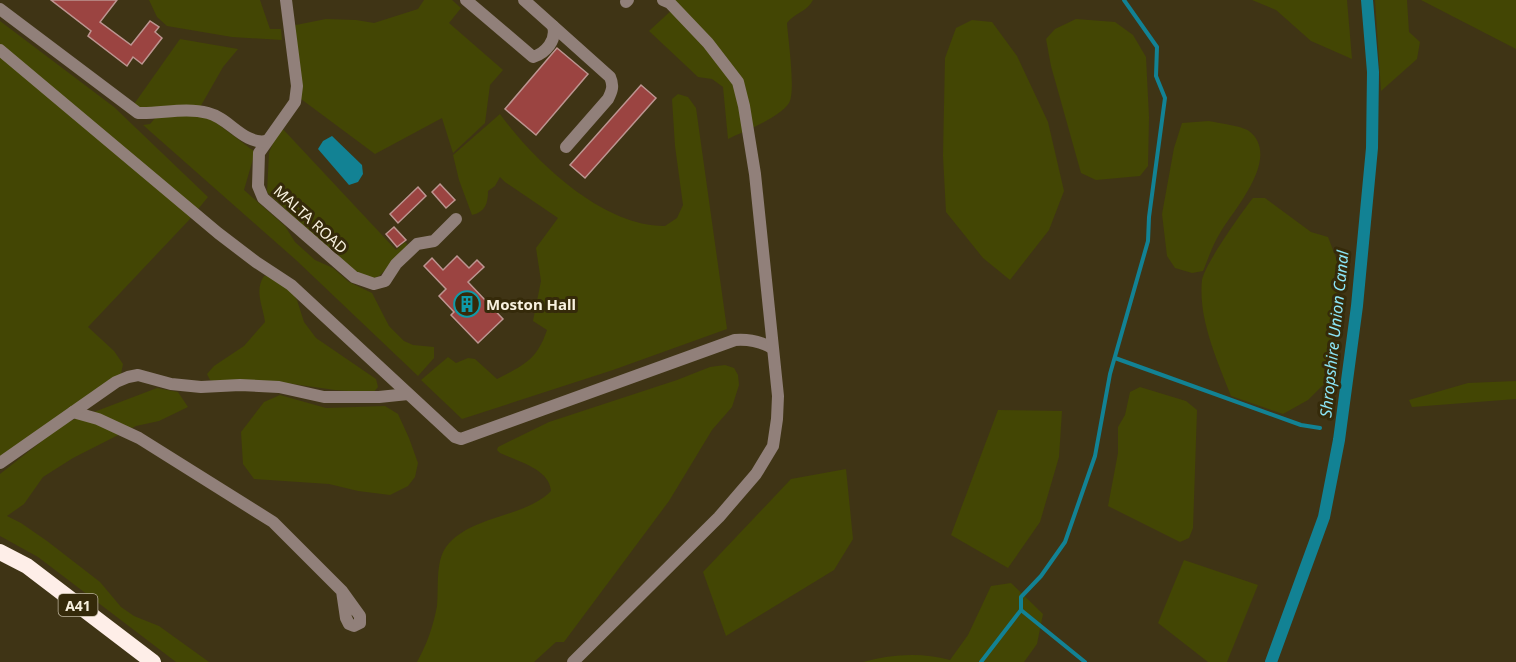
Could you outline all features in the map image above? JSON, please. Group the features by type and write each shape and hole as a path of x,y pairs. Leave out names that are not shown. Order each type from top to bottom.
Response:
{"highway":[{"name":"A41","path":"0,552 27,566 153,662"}],"street":[{"name":"MALTA ROAD","path":"286,0 297,86 295,102 259,153 258,186 263,198 354,278 374,284 385,281 396,264 417,244 434,241 456,219"},
{"path":"466,0 533,57 540,55 554,40 553,26"},
{"path":"524,0 610,77 613,83 613,90 608,99 566,147"},
{"path":"573,662 719,517 756,474 773,446 777,419 778,396 755,174 738,82 708,43 670,3 663,0"},
{"path":"0,9 138,113 152,114 172,110 208,113 220,118 249,138 258,142 266,141"},
{"path":"0,50 218,233 291,285 455,437 461,439 735,340 748,339 772,348"},
{"path":"0,463 116,382 138,375 171,384 201,387 240,385 279,387 324,397 379,398 408,394"},
{"path":"73,412 98,419 139,438 273,522 342,591"}],"shaded area":[{"path":"149,0 260,0 270,29 281,29 282,40 232,37 167,26 157,17"},
{"path":"424,0 452,0 461,8 449,23 503,70 490,85 485,123 453,153 442,118 375,154 301,99 291,26 326,19 374,23 418,9"},
{"path":"671,0 813,0 787,23 792,88 789,103 784,109 761,124 728,139 723,87 712,79 698,77 649,31 674,8"},
{"path":"1252,0 1347,0 1352,59 1311,41 1276,10"},
{"path":"1375,0 1407,0 1409,32 1420,42 1417,59 1381,91"},
{"path":"1421,0 1516,0 1516,49"},
{"path":"1076,19 1115,22 1133,35 1146,57 1149,117 1148,166 1140,176 1096,180 1081,173 1051,66 1046,39 1055,29"},
{"path":"972,20 992,22 1017,56 1048,122 1064,191 1049,230 1010,280 983,258 946,212 943,156 945,58 956,28"},
{"path":"0,21 114,107 208,197 88,327 114,351 123,364 121,374 0,460"},
{"path":"180,39 238,49 223,67 199,109 146,111 132,107"},
{"path":"678,94 688,97 696,108 727,329 613,370 462,419 421,380 448,357 456,363 468,358 475,359 497,379 522,365 534,355 547,330 533,321 541,281 536,248 558,218 500,177 495,186 488,191 485,207 472,215 459,180 453,155 500,114 531,151 572,188 618,216 642,223 665,226 677,218 683,205 675,146 672,99"},
{"path":"206,115 255,152 244,190 285,226 295,242 315,260 333,268 349,282 372,293 389,326 404,341 413,345 434,347 434,358 418,376 296,260 143,125 150,124 157,116"},
{"path":"1209,121 1249,131 1258,142 1260,155 1252,183 1217,237 1203,271 1192,273 1175,268 1167,256 1162,214 1174,148 1182,123"},
{"path":"280,126 396,250 405,242 407,244 406,250 379,276 372,279 350,269 267,192 269,153"},
{"path":"1253,198 1265,198 1311,232 1328,237 1342,273 1326,382 1308,400 1283,414 1231,396 1210,339 1203,310 1202,280 1205,272 1224,239"},
{"path":"264,276 269,276 289,288 297,300 304,322 316,338 376,379 378,387 373,393 286,383 218,383 210,380 207,374 214,366 244,346 265,322 259,293"},
{"path":"725,365 734,368 738,375 739,385 732,407 712,430 669,501 564,642 556,642 534,662 417,662 434,621 440,560 446,547 469,529 527,507 551,491 549,483 539,471 500,453 497,450 498,447 549,422 710,367"},
{"path":"1516,381 1516,399 1412,407 1409,400 1468,383"},
{"path":"1140,387 1186,401 1197,410 1193,528 1189,538 1180,542 1108,506 1118,453 1118,427 1125,415 1130,392"},
{"path":"157,388 178,392 188,407 159,421 136,426 73,458 43,477 24,504 7,516 47,541 100,582 121,607 134,616 159,626 209,662 176,662 38,557 0,536 0,474 65,423"},
{"path":"280,395 326,408 385,406 398,414 409,438 418,463 415,477 408,486 390,495 329,484 254,479 243,464 241,432 264,402"},
{"path":"998,410 1062,411 1059,457 1040,522 1008,568 951,535"},
{"path":"846,469 853,539 834,570 726,636 703,572 791,479"},
{"path":"1184,560 1258,585 1227,662 1208,662 1158,623"},
{"path":"1011,583 1043,614 1037,644 1024,662 863,662 906,655 950,660 968,635 991,586"}],"water":[{"path":"332,136 362,165 363,174 358,182 349,185 318,149 323,141"}],"building":[{"path":"51,0 117,0 100,22 131,45 150,21 159,27 155,32 162,38 142,64 133,57 127,66 88,36 91,31"},
{"path":"557,48 588,74 536,135 505,109"},
{"path":"641,85 656,98 585,178 570,165"},
{"path":"440,184 455,200 446,208 432,192"},
{"path":"418,187 426,196 398,223 390,214"},
{"path":"394,227 406,240 397,247 386,234"},
{"name":"Moston Hall","path":"457,256 469,268 477,260 484,267 468,282 503,319 478,343 451,315 454,312 439,296 446,289 424,266 432,258 443,270"}],"waterway":[{"path":"981,662 1021,610 1021,597 1041,576 1065,542 1095,456 1110,374 1148,241 1149,217 1165,98 1156,76 1157,47 1124,0"},
{"name":"Shropshire Union Canal","path":"1271,662 1324,517 1339,440 1357,306 1372,148 1373,72 1367,0"},
{"path":"1115,358 1301,425 1320,428"},
{"path":"1021,610 1085,662"}],"place":[{"name":"Moston Hall","path":"467,304"}]}
